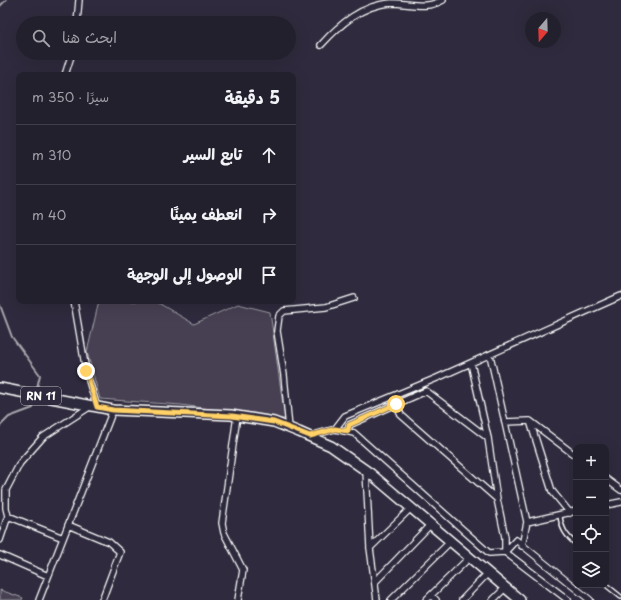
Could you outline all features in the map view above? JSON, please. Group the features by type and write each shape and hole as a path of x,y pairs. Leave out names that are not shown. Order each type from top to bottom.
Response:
{"main road":[{"name":"RN 11","path":"0,388 113,410 237,416 274,422 310,436 331,446 366,470 412,507 504,588 520,600"}],"street":[{"path":"78,16 79,0"},
{"path":"321,45 340,25 371,6 392,3 419,6 434,5 443,0"},
{"path":"66,72 70,60"},
{"path":"335,429 345,416 490,355 621,296"},
{"path":"289,428 284,375 276,331 279,316 284,311 294,308 326,307 354,298"},
{"path":"0,540 8,516 6,508 6,490 20,463 43,437 94,406 86,371 75,304"},
{"path":"490,355 527,522 522,546"},
{"path":"471,363 488,438 497,499 505,537 506,552"},
{"path":"348,431 349,425 426,391 488,438"},
{"path":"396,404 401,415 497,499"},
{"path":"39,600 113,410"},
{"path":"237,416 222,523 224,533 243,570 238,600"},
{"path":"505,422 530,420 573,454"},
{"path":"530,420 552,491 573,512"},
{"path":"340,421 348,431"},
{"path":"310,436 335,429 354,433 489,553 506,552 568,600"},
{"path":"366,470 370,548 376,582 377,600"},
{"path":"607,480 621,490"},
{"path":"609,504 621,502"},
{"path":"370,548 412,507"},
{"path":"527,522 573,512"},
{"path":"8,516 63,538"},
{"path":"376,582 432,524"},
{"path":"68,525 109,542 120,552 102,600"},
{"path":"506,552 516,540 590,600"},
{"path":"391,600 451,541"},
{"path":"0,555 48,576"},
{"path":"426,600 470,557"},
{"path":"462,600 488,573"},
{"path":"493,600 504,588"},
{"path":"431,595 436,600"}],"lane":[{"path":"560,515 560,522 567,536 573,541"},
{"path":"609,587 621,597"}],"shaded area":[{"path":"98,304 160,304 194,324 238,304 270,312 285,419 181,405 100,399 87,352"},
{"path":"0,590 23,598 22,600 0,600"}],"waterway":[{"path":"0,6 6,0"},
{"path":"0,305 12,337 40,375 36,392"},
{"path":"0,426 9,417 33,408 35,397"}],"route":[{"path":"86,371 97,407 113,410 150,410 232,416 274,422 310,436 335,429 348,431 349,425 396,404"}]}
